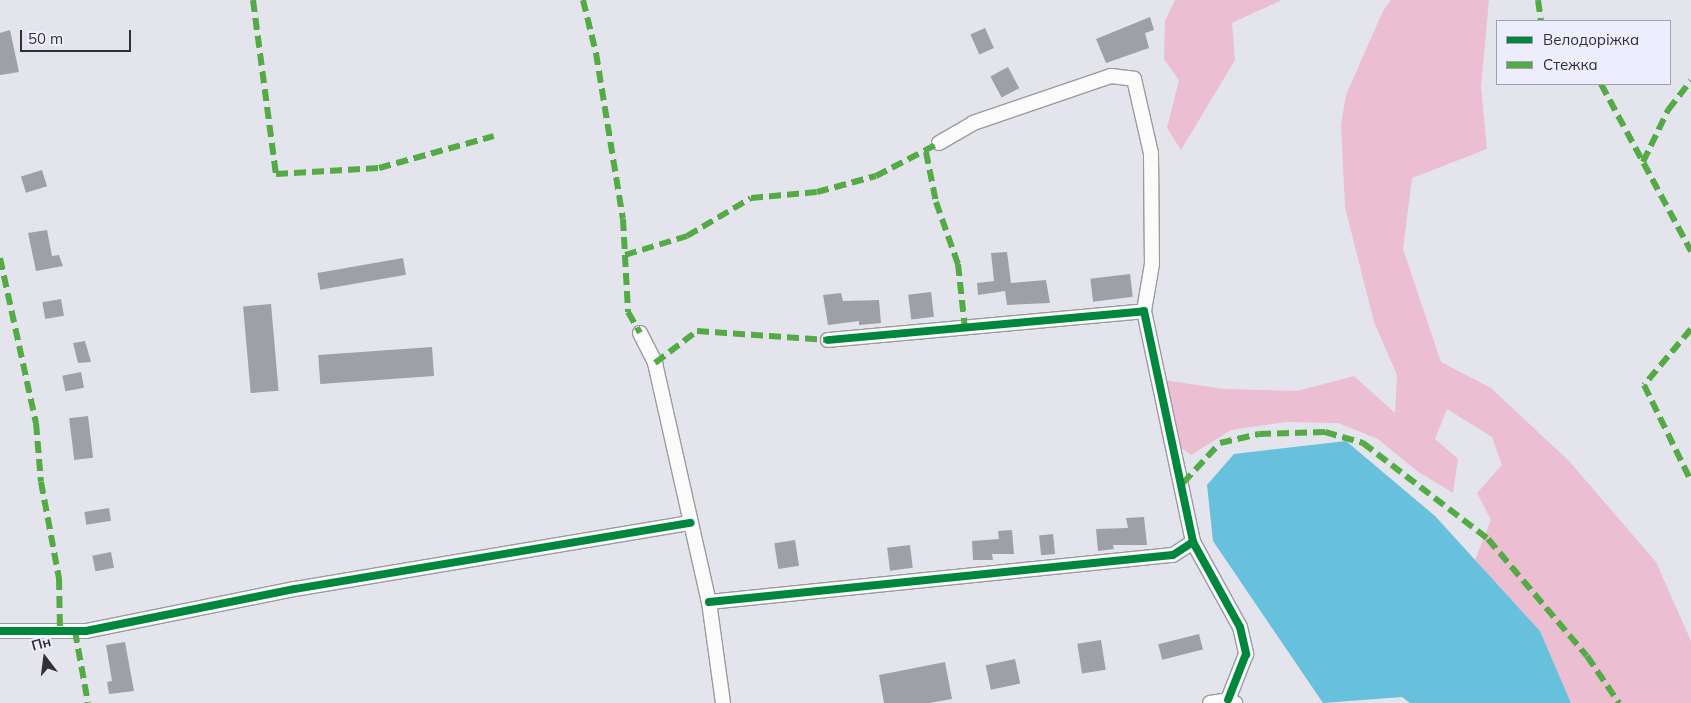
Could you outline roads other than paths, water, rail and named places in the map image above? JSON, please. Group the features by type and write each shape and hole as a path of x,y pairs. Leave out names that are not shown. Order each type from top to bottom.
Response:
{"street":[{"path":"938,143 973,123 1111,76 1134,79 1151,153 1152,264 1144,311 1193,542 1240,627 1246,654 1231,702 1210,703"},
{"path":"828,340 1144,311"},
{"path":"640,333 655,363 709,602 723,703"},
{"path":"0,631 86,631 295,589 691,523"},
{"path":"709,602 1173,555 1193,542"}],"water":[{"path":"1346,441 1435,516 1540,631 1571,703 1410,703 1402,697 1323,703 1213,541 1207,485 1234,454"}]}
